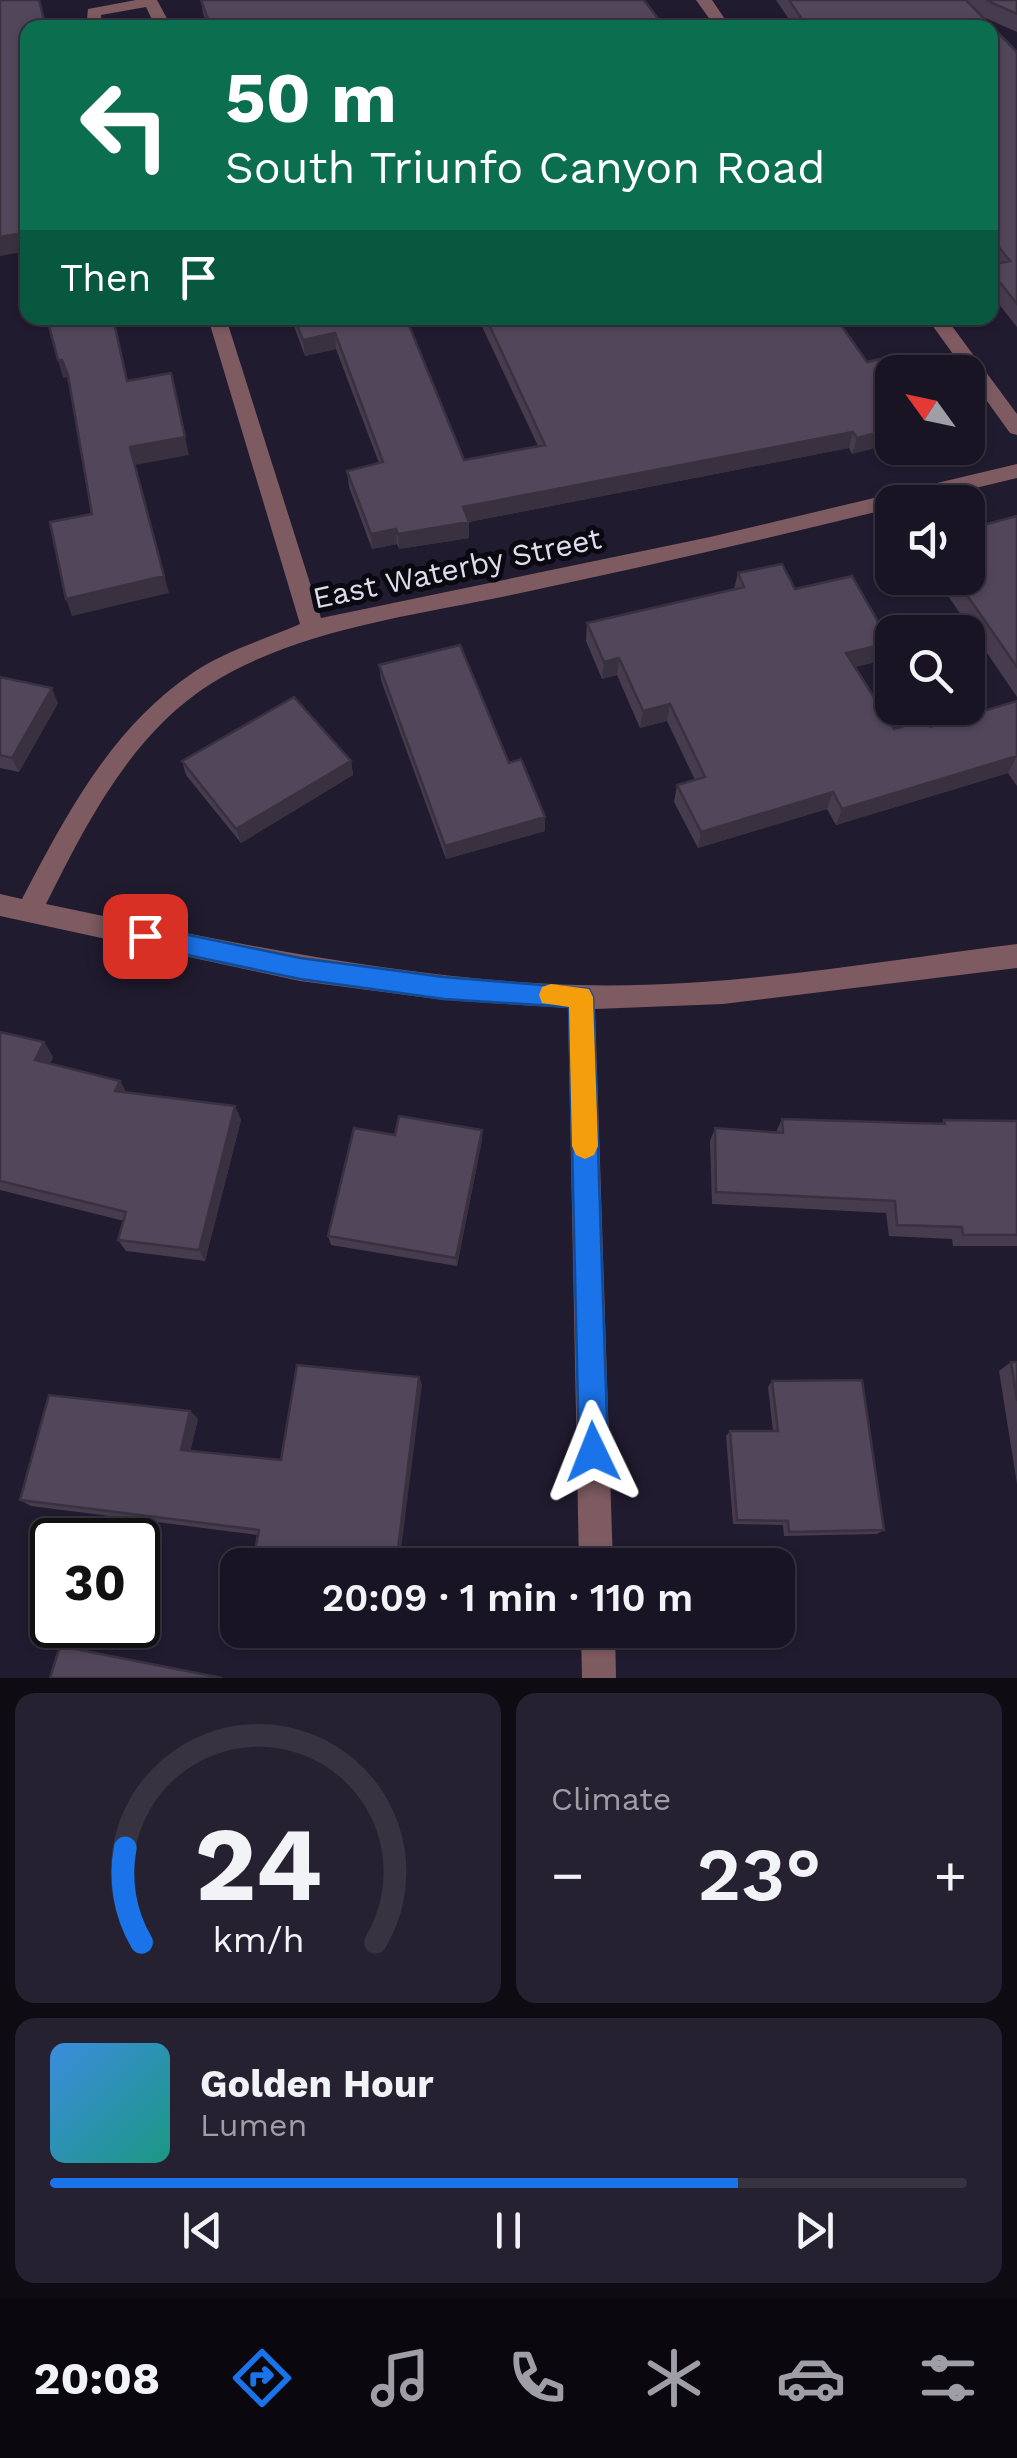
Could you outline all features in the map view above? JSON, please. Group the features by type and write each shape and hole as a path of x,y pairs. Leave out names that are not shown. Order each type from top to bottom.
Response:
{"street":[{"path":"94,20 94,12 102,8 150,2 160,20"},
{"path":"218,325 312,628"},
{"path":"941,325 1017,428"},
{"name":"East Waterby Street","path":"29,911 75,821 120,754 160,711 205,676 312,628 710,545 1017,471"},
{"path":"0,906 300,969 444,988 581,997 723,992 1017,956"},
{"path":"581,997 596,1548"},
{"path":"598,1648 599,1678"}],"building":[{"path":"0,0 39,0 44,20 20,20 20,234 0,237"},
{"path":"201,0 644,0 659,20 208,20"},
{"path":"789,0 966,0 986,20 803,20"},
{"path":"986,0 1017,0 1017,14"},
{"path":"998,33 1017,52 1017,304 998,280 998,263 1010,261 998,246"},
{"path":"49,325 115,325 127,381 171,373 185,437 130,447 164,576 66,599 50,522 92,514 68,375 62,360 58,360"},
{"path":"297,325 409,325 464,460 545,445 489,325 841,325 867,362 875,360 875,433 857,438 853,432 463,507 469,522 398,534 396,529 371,534 347,471 383,462 335,333 303,340"},
{"path":"1017,516 1017,667 985,621 985,615 981,615 967,595 985,595 985,524"},
{"path":"782,564 795,589 852,576 875,617 875,646 846,653 875,699 875,725 891,725 894,729 908,725 985,725 985,711 1017,701 1017,756 842,809 833,792 701,832 677,785 705,777 670,704 643,711 619,658 604,662 587,623 744,587 738,573"},
{"path":"460,645 509,763 521,759 545,817 445,846 379,665"},
{"path":"0,677 52,688 12,758 0,755"},
{"path":"294,697 351,761 236,829 182,761"},
{"path":"0,1032 44,1042 35,1060 120,1081 115,1091 235,1106 199,1250 118,1240 126,1212 0,1181"},
{"path":"399,1116 482,1130 456,1258 328,1236 354,1128 395,1135"},
{"path":"782,1119 945,1124 944,1120 1017,1121 1017,1235 963,1235 962,1227 897,1225 895,1201 716,1192 715,1128 783,1133"},
{"path":"1011,1362 1017,1362 1017,1401"},
{"path":"297,1365 419,1377 398,1548 255,1548 259,1530 20,1500 49,1395 190,1411 181,1450 281,1460"},
{"path":"862,1380 884,1530 789,1532 788,1521 737,1520 730,1431 778,1431 772,1381"},
{"path":"59,1648 70,1648 222,1678 50,1678"}],"slow traffic":[{"path":"551,995 581,997 585,1146"}],"route":[{"path":"145,936 300,969 444,988 581,997 593,1452"}]}
